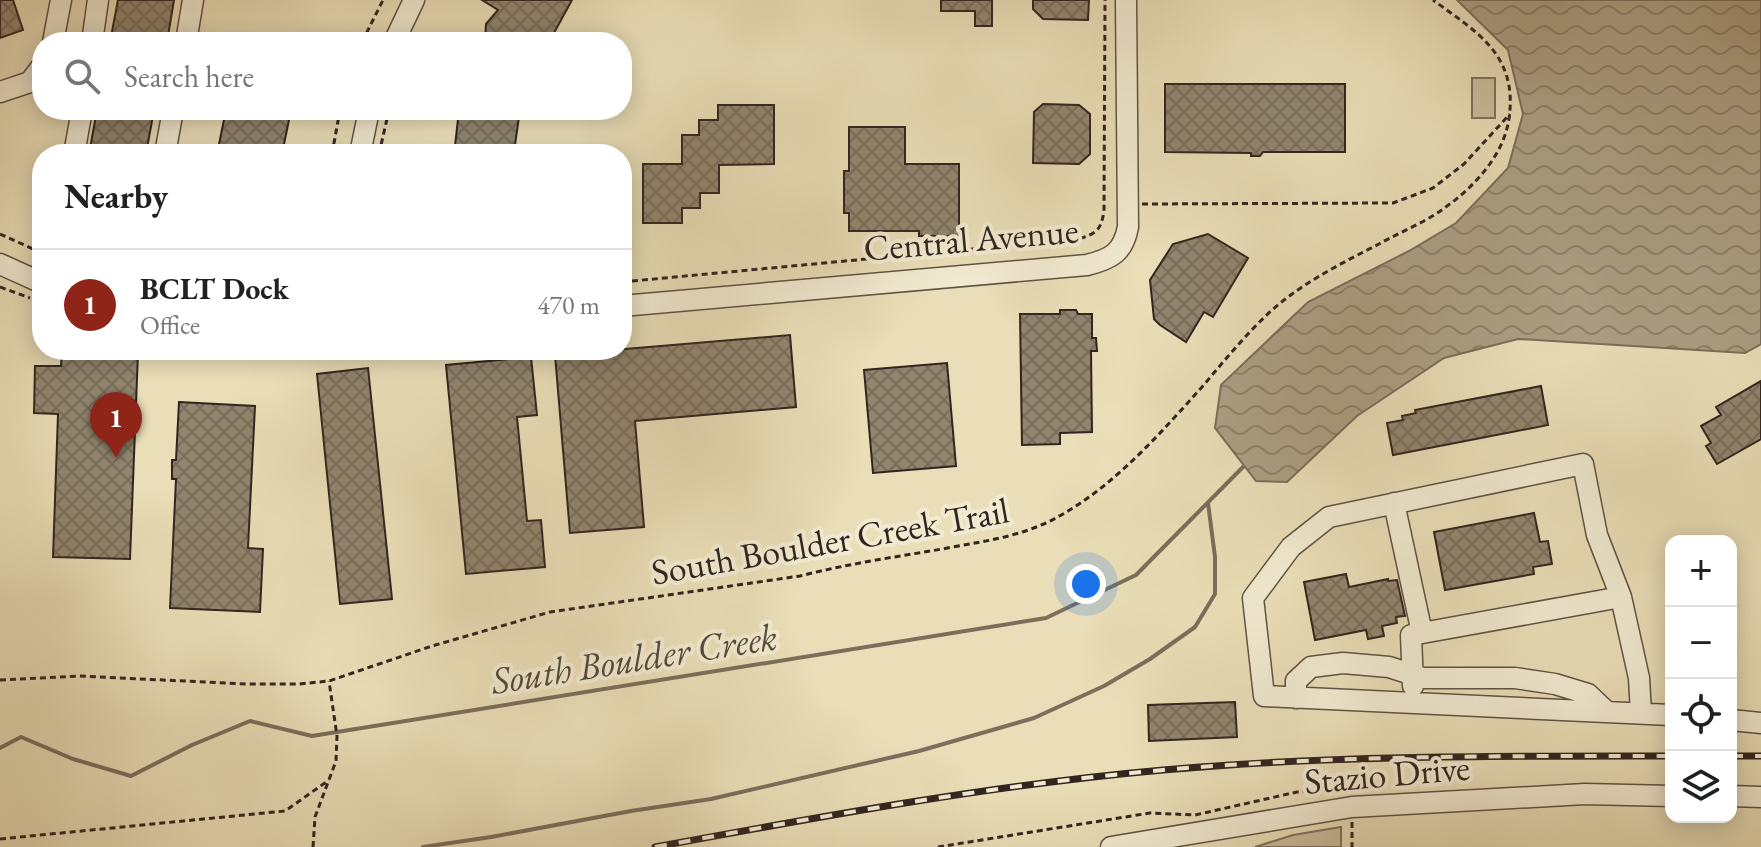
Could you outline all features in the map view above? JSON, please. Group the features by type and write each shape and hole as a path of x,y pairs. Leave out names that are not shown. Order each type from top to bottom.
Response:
{"street":[{"path":"55,32 61,0"},
{"path":"93,32 98,0"},
{"path":"188,32 193,0"},
{"path":"399,32 414,0"},
{"name":"Central Avenue","path":"632,305 1087,265 1109,259 1123,243 1128,227 1126,0"},
{"path":"0,92 32,79"},
{"path":"76,144 80,120"},
{"path":"167,144 171,120"},
{"path":"362,144 367,120"},
{"path":"0,264 32,282"},
{"path":"1641,713 1639,678 1621,597 1597,535 1583,464 1329,517 1291,547 1253,598 1264,696 1665,715"},
{"path":"1394,503 1422,633"},
{"path":"1414,703 1411,635 1621,597"},
{"path":"1296,698 1296,681 1311,667 1343,663 1389,667 1423,678 1515,678 1555,684 1588,694 1607,712"},
{"path":"1737,721 1761,723"},
{"name":"Stazio Drive","path":"1111,847 1352,807 1585,794 1665,796"},
{"path":"1737,796 1761,797"}],"path":[{"path":"367,32 383,0"},
{"path":"632,281 1079,239 1093,234 1101,226 1104,211 1105,0"},
{"name":"South Boulder Creek Trail","path":"0,680 79,676 246,684 329,681 394,658 550,612 800,576 839,566 1020,534 1045,523 1070,510 1113,478 1154,438 1272,309 1311,282 1442,210 1485,171 1497,153 1510,114 1509,90 1502,61 1477,33 1433,0"},
{"path":"1129,204 1393,203 1433,188 1464,164 1510,114"},
{"path":"334,144 338,120"},
{"path":"381,144 387,120"},
{"path":"0,234 32,248"},
{"path":"0,287 32,287"},
{"path":"313,847 313,829 320,801 336,761 337,736 329,681"},
{"path":"0,839 285,811 329,780"},
{"path":"938,847 1150,813 1195,815 1297,792 1353,790 1352,847"}],"shaded area":[{"path":"1472,78 1495,78 1495,118 1472,118"},
{"path":"1341,827 1341,847 1255,847 1293,835"}],"water":[{"path":"1457,0 1761,0 1761,344 1745,353 1518,339 1444,358 1357,416 1287,482 1256,481 1215,428 1221,385 1308,302 1409,251 1456,223 1508,168 1523,114 1508,50"}],"building":[{"path":"0,0 13,0 23,30 0,38"},
{"path":"118,0 174,0 169,32 112,32"},
{"path":"482,0 572,0 554,32 486,32 486,24 498,10"},
{"path":"941,0 992,0 992,26 975,26 975,11 941,11"},
{"path":"1033,0 1089,0 1088,20 1043,19 1033,9"},
{"path":"1165,84 1345,84 1345,152 1263,152 1260,156 1251,156 1251,153 1165,152"},
{"path":"1043,104 1079,105 1090,114 1090,154 1079,164 1033,163 1034,112"},
{"path":"718,105 774,105 774,164 719,165 719,193 700,193 700,208 682,208 682,223 643,223 643,164 682,164 682,135 699,135 699,120 718,120"},
{"path":"95,120 152,120 148,144 91,144"},
{"path":"224,120 289,120 284,144 219,144"},
{"path":"458,120 519,120 515,144 455,144"},
{"path":"849,127 905,127 905,164 959,164 959,236 919,236 919,231 849,231 849,213 844,213 844,171 849,171"},
{"path":"1208,234 1248,258 1213,317 1204,312 1186,342 1154,319 1150,280 1173,244"},
{"path":"1060,310 1092,314 1092,338 1096,338 1097,351 1091,351 1092,432 1060,433 1060,444 1022,445 1020,314 1060,314"},
{"path":"790,335 796,407 635,421 644,527 570,533 555,360 632,360 632,348"},
{"path":"61,360 138,360 130,559 53,557 58,414 34,413 35,366 61,366"},
{"path":"531,360 537,415 517,417 527,521 541,520 545,567 466,574 446,365"},
{"path":"947,363 956,466 873,473 864,370"},
{"path":"368,368 392,599 340,604 317,374"},
{"path":"1761,381 1761,439 1717,464 1706,446 1711,443 1701,426 1721,415 1716,407"},
{"path":"1541,386 1548,425 1393,455 1387,423 1403,420 1402,416 1416,413 1415,410"},
{"path":"179,402 255,406 248,548 263,549 260,612 170,608 176,479 172,479 172,460 176,460"},
{"path":"1534,513 1540,542 1548,541 1552,564 1533,567 1534,574 1445,590 1434,532"},
{"path":"1346,574 1349,587 1397,580 1405,616 1396,617 1397,623 1382,626 1384,636 1368,639 1366,630 1315,640 1304,582"},
{"path":"1235,702 1237,737 1149,741 1148,705"}],"waterway":[{"name":"South Boulder Creek","path":"0,748 21,737 73,759 131,776 192,745 250,721 312,736 1046,618 1136,575 1243,467"},
{"path":"423,847 711,799 919,751 1034,718 1104,686 1195,627 1215,594 1215,557 1208,503"}],"railway":[{"path":"655,847 972,793 1163,770 1353,759 1665,756"},
{"path":"1737,756 1761,756"}],"place":[{"name":"BCLT Dock","path":"116,458"}]}
